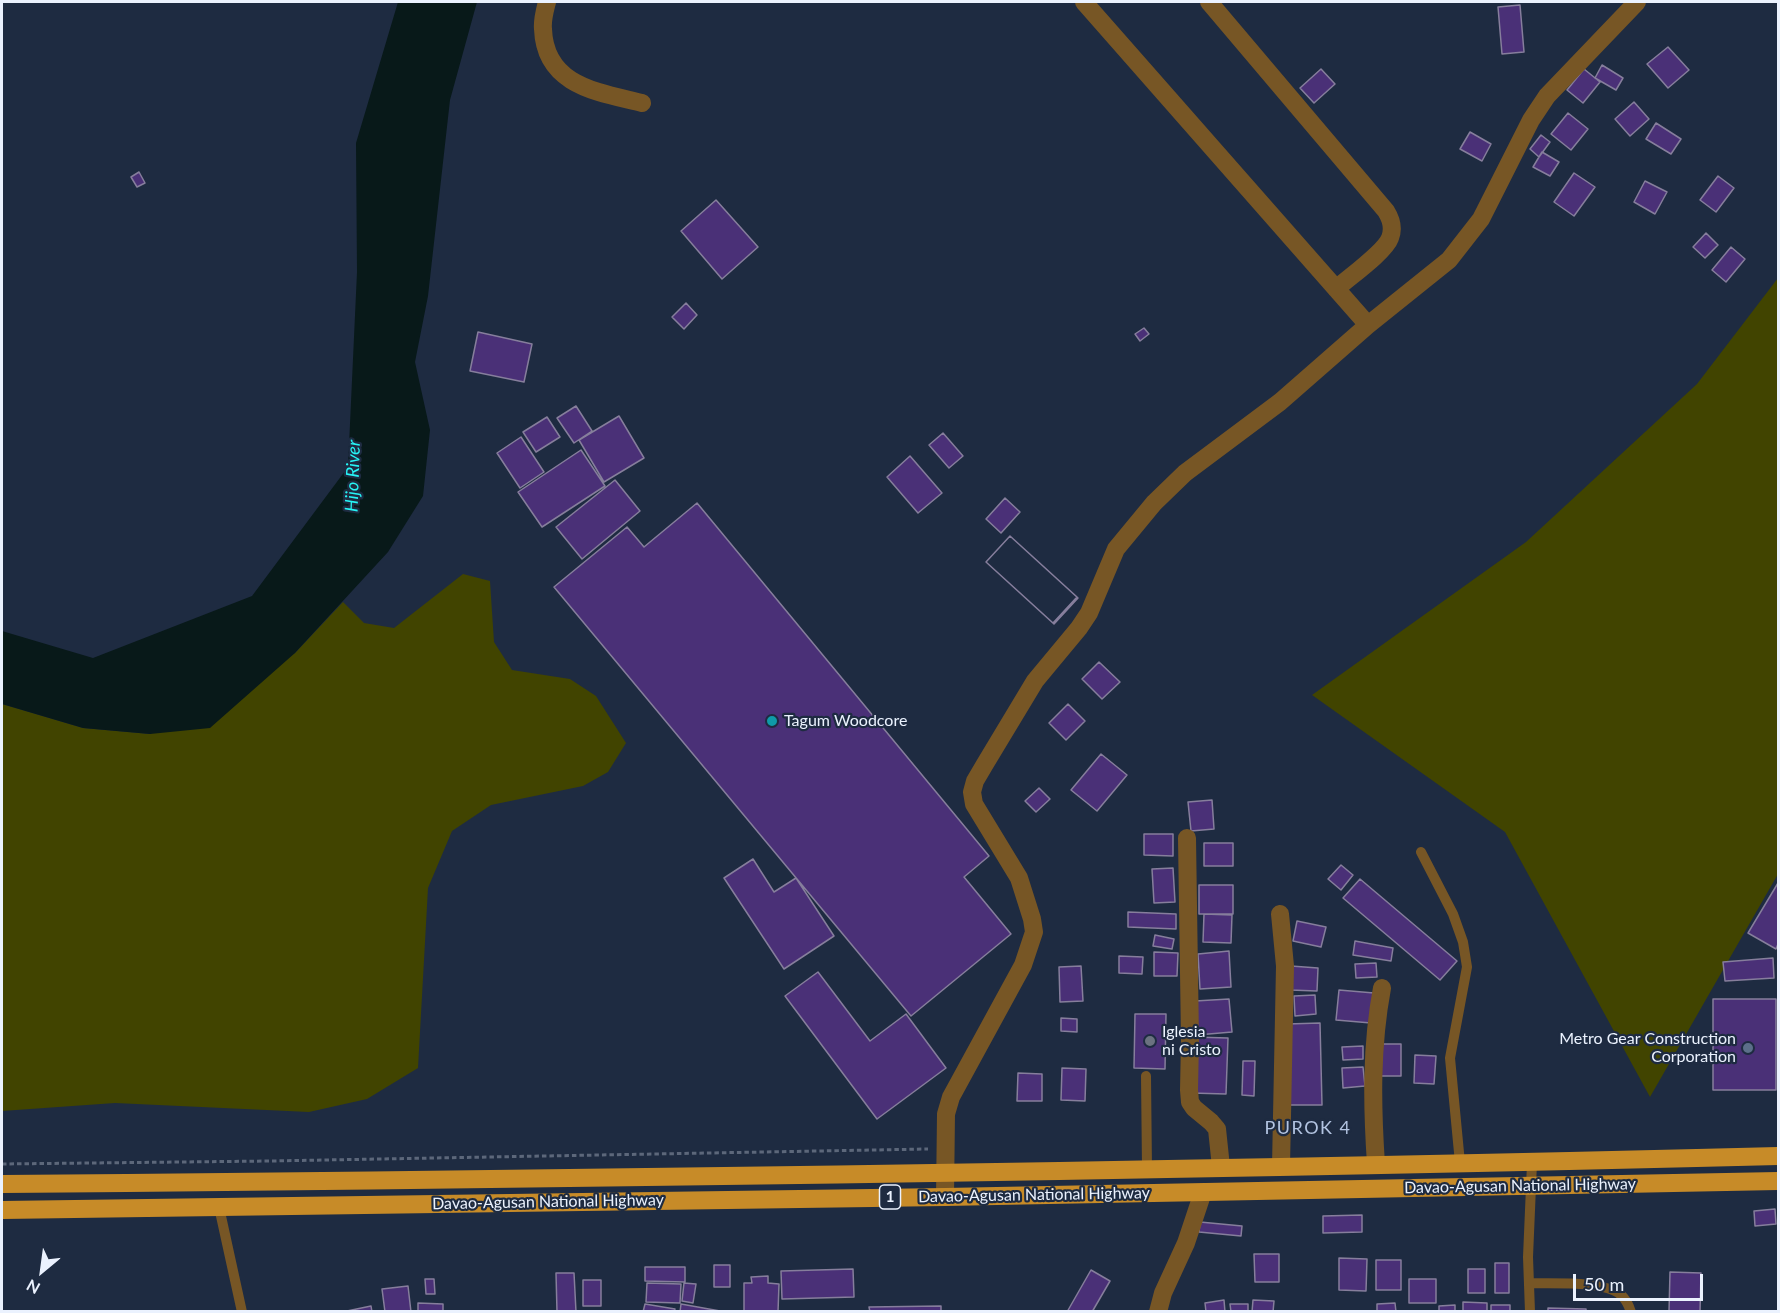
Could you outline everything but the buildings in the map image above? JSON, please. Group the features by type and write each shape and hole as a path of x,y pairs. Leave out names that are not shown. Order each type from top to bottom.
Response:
{"highway":[{"name":"Davao-Agusan National Highway","path":"2,1184 1532,1163 1779,1156"},
{"name":"Davao-Agusan National Highway","path":"2,1210 945,1197 1779,1181"}],"street":[{"path":"547,2 542,27 545,51 559,72 582,87 642,103"},
{"path":"1084,2 1368,325"},
{"path":"1209,2 1386,211 1391,220 1390,240 1383,249 1336,289"},
{"path":"945,1197 946,1114 951,1097 1023,965 1034,932 1019,878 974,804 972,792 975,781 1035,681 1089,613 1116,549 1154,503 1185,473 1280,402 1368,325 1449,260 1481,219 1531,120 1547,96 1637,2"},
{"path":"1187,838 1190,1102 1217,1129 1221,1167"},
{"path":"1280,914 1285,966 1281,1166"},
{"path":"1376,1164 1373,1057 1382,987"},
{"path":"1158,1311 1163,1293 1186,1243 1203,1192"}],"lane":[{"path":"1421,852 1453,914 1463,942 1467,967 1450,1058 1460,1163"},
{"path":"1146,1076 1147,1168"},
{"path":"1530,1311 1528,1257 1532,1163"},
{"path":"219,1207 242,1311"},
{"path":"1529,1283 1585,1284 1608,1289 1621,1295 1631,1311"}],"path":[{"path":"2,1164 944,1148"}],"shaded area":[{"path":"1778,278 1778,874 1650,1097 1505,832 1312,695 1526,542 1697,384"},
{"path":"463,574 490,581 494,642 512,670 570,679 596,696 626,743 608,772 583,786 491,805 452,831 428,888 418,1068 367,1099 309,1112 115,1103 2,1111 2,704 83,728 150,734 295,653 343,602 364,623 394,628"}],"water":[{"name":"Hijo River","path":"398,2 477,2 450,100 428,296 415,362 430,430 423,496 388,552 295,653 210,728 150,734 83,728 2,704 2,631 93,658 252,596 348,467 357,272 356,143"}],"place":[{"name":"Tagum Woodcore","path":"772,721"},
{"name":"Iglesia ni Cristo","path":"1150,1041"},
{"name":"Metro Gear Construction Corporation","path":"1748,1048"}],"district":[{"name":"PUROK 4","path":"1308,1128"}]}
